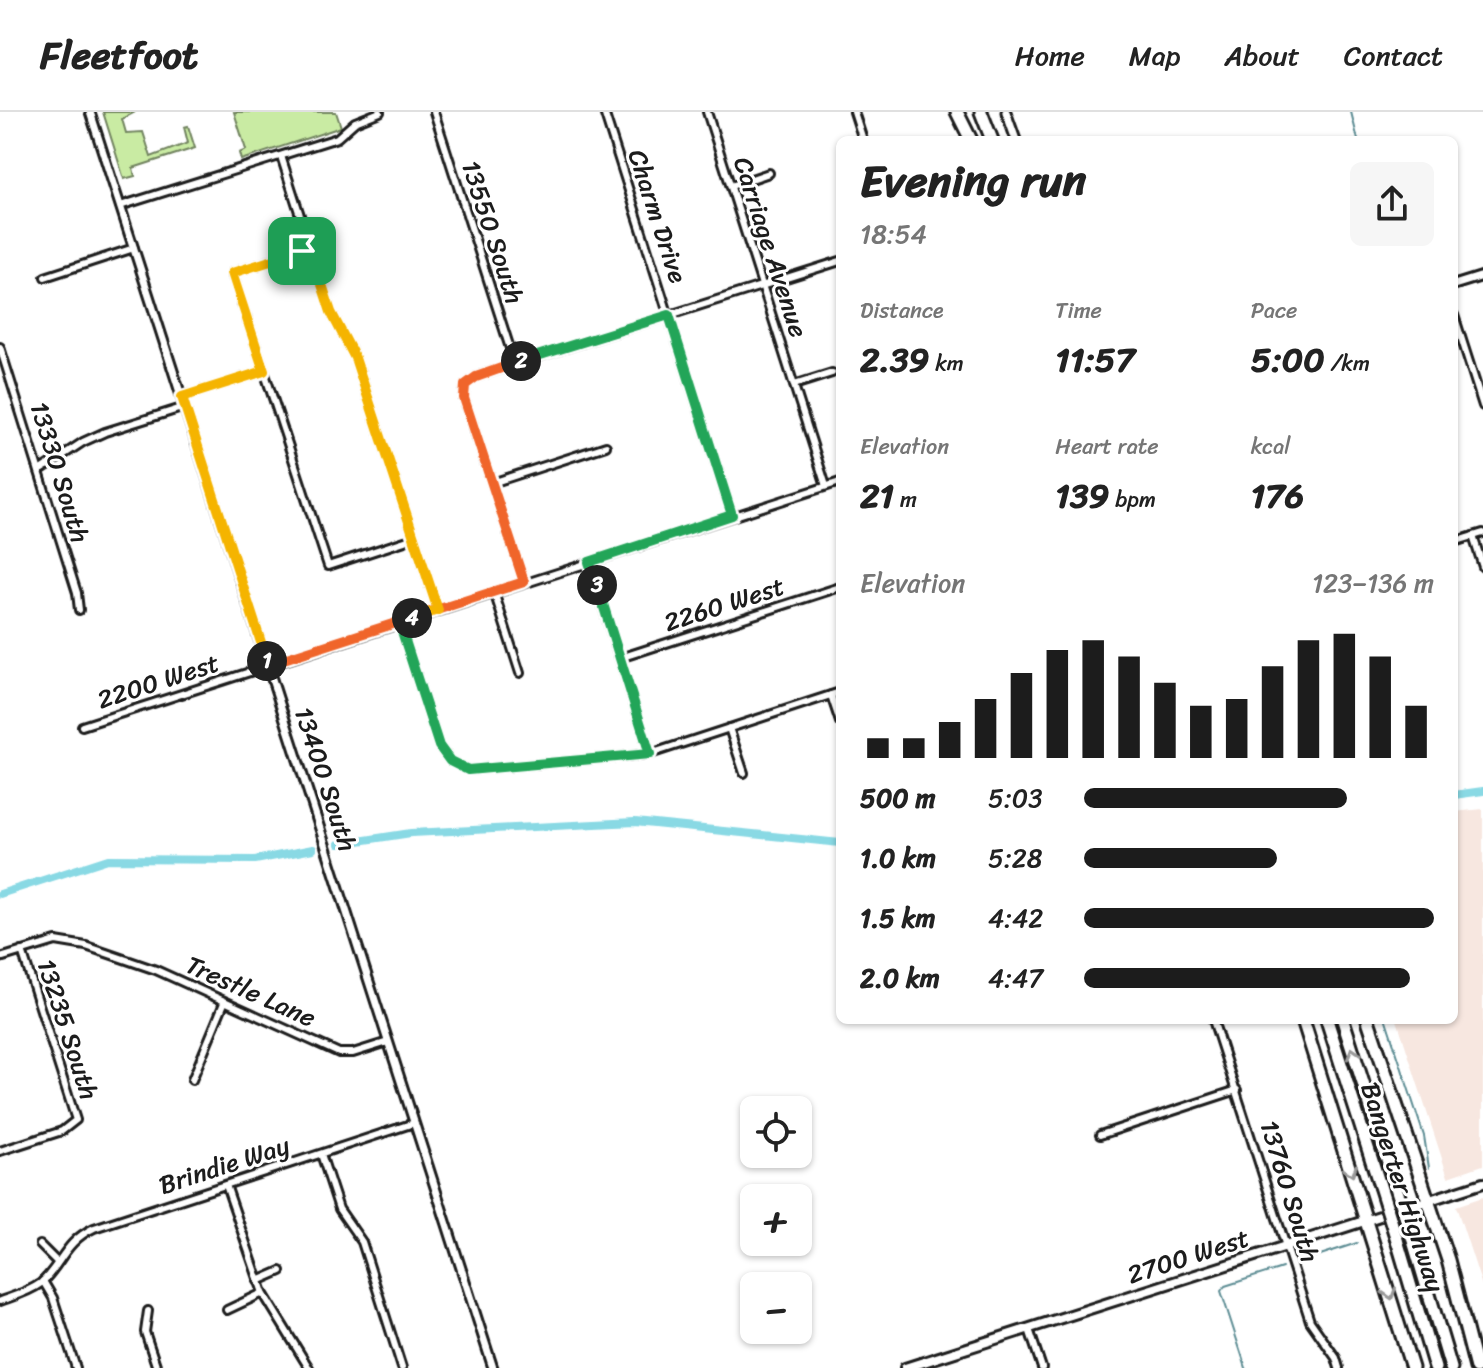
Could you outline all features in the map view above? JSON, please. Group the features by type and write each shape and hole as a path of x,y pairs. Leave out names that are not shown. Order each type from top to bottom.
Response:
{"highway":[{"path":"957,112 971,136"},
{"path":"963,112 972,136"},
{"path":"983,116 990,136"},
{"path":"1304,1024 1412,1368"},
{"name":"Bangerter Highway","path":"1328,1024 1435,1368"},
{"name":"Bangerter Highway","path":"1344,1024 1451,1368"},
{"path":"1369,1024 1456,1286 1476,1368"}],"main road":[{"name":"2700 West","path":"905,1368 1483,1183"}],"street":[{"name":"13400 South","path":"90,112 493,1368"},
{"path":"120,206 337,138 363,117 380,112"},
{"name":"13550 South","path":"434,112 515,364"},
{"name":"Charm Drive","path":"604,112 732,515"},
{"name":"Carriage Avenue","path":"707,112 826,486"},
{"path":"854,112 862,136"},
{"path":"1006,112 1015,136"},
{"path":"281,156 331,312 355,358 438,610"},
{"path":"731,186 769,173"},
{"path":"45,277 134,248"},
{"path":"310,248 232,273 328,566 414,538"},
{"path":"524,582 464,398 465,385 476,377 515,364 836,262"},
{"path":"1458,284 1483,276"},
{"path":"1458,328 1483,406"},
{"name":"13330 South","path":"0,347 77,593 79,610"},
{"path":"182,397 264,371"},
{"path":"794,385 832,373"},
{"path":"39,471 83,442 105,432 185,407"},
{"path":"492,483 606,446"},
{"name":"2200 West","path":"82,726 836,483"},
{"path":"1458,541 1483,533"},
{"path":"1473,536 1483,567"},
{"path":"589,562 650,754"},
{"name":"2260 West","path":"620,658 836,588"},
{"path":"494,592 520,673"},
{"path":"399,622 439,746 450,761 468,770 650,754 836,693"},
{"path":"831,695 836,710"},
{"path":"729,728 744,773"},
{"name":"Trestle Lane","path":"0,958 56,941 76,943 156,970 339,1053 353,1053 388,1042"},
{"name":"13235 South","path":"0,1151 62,1131 76,1120 22,951"},
{"path":"192,1080 224,1003"},
{"name":"13760 South","path":"1214,1024 1310,1321 1336,1358 1339,1368"},
{"path":"1100,1135 1237,1090"},
{"name":"Brindie Way","path":"0,1301 24,1293 43,1281 72,1242 94,1228 414,1123"},
{"path":"321,1154 339,1209 362,1242 402,1368"},
{"path":"226,1185 263,1293 309,1368"},
{"path":"40,1245 57,1262"},
{"path":"258,1281 281,1271"},
{"path":"43,1281 53,1298 76,1368"},
{"path":"227,1310 263,1293"},
{"path":"148,1311 145,1332 157,1368"},
{"path":"1029,1329 1042,1368"}],"shaded area":[{"path":"1483,809 1483,1165 1448,1177 1398,1024 1458,1024 1458,812"},
{"path":"1483,1197 1483,1289 1456,1206"}],"green space":[{"path":"103,112 135,112 122,119 126,133 143,132 151,157 188,143 184,127 188,126 195,148 133,168 135,176 124,179"},
{"path":"234,112 336,112 341,127 241,160 239,153 246,150"}],"waterway":[{"path":"1351,112 1357,136"},
{"path":"1458,794 1483,791"},
{"path":"339,844 411,833 635,822 836,843"},
{"path":"0,894 108,859 255,860 313,849"},
{"path":"1387,1024 1424,1136 1429,1168"},
{"path":"1305,1260 1357,1243"},
{"path":"1246,1368 1221,1291 1225,1286 1282,1268"}],"route":[{"path":"302,251 232,273 264,371 182,397 268,664 399,622 438,610 524,582 464,398 465,385 476,377 669,315 732,515 589,562 650,754 468,770 450,761 439,746 399,622 438,610 355,358 331,312 310,248 302,251"}]}
